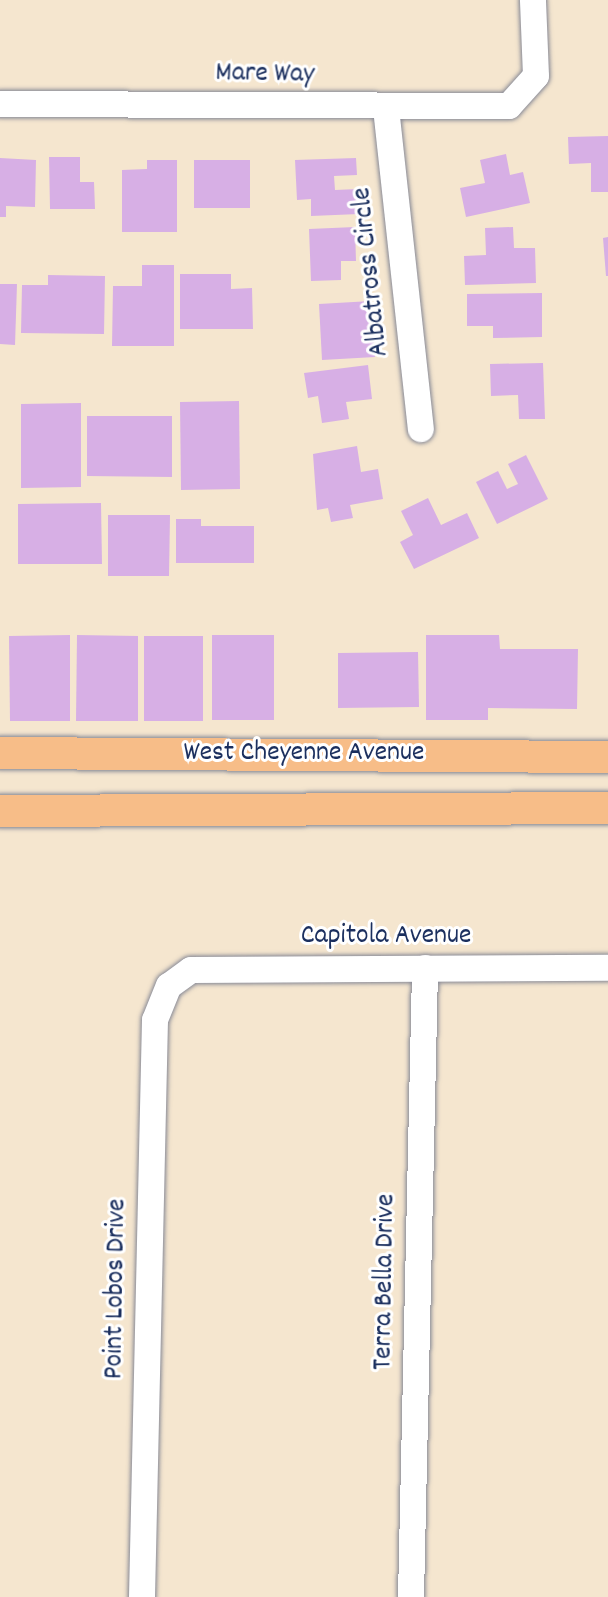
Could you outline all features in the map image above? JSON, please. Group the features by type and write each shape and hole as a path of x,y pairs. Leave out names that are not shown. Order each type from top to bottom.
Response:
{"main road":[{"name":"West Cheyenne Avenue","path":"0,753 608,757"},
{"path":"427,808 473,797 608,793"},
{"name":"West Cheyenne Avenue","path":"0,811 608,808"}],"street":[{"name":"Mare Way","path":"0,104 386,108 509,106 525,94 536,76 533,0"},
{"name":"Albatross Circle","path":"386,108 421,429"},
{"name":"Terra Bella Drive","path":"411,1597 425,968"},
{"name":"Capitola Avenue","path":"169,986 191,970 608,968"},
{"name":"Point Lobos Drive","path":"142,1597 155,1020 169,986"}],"building":[{"path":"608,136 608,192 591,192 591,163 569,164 568,137"},
{"path":"506,154 510,175 523,172 530,203 466,217 460,188 485,183 480,160"},
{"path":"49,157 80,157 80,182 94,182 95,209 50,209"},
{"path":"0,158 36,160 35,207 6,206 6,217 0,217"},
{"path":"356,158 357,175 334,176 335,190 358,189 359,214 311,216 311,199 297,200 295,160"},
{"path":"147,160 177,160 177,232 122,232 122,170 147,169"},
{"path":"194,160 250,160 250,208 194,208"},
{"path":"355,227 356,261 341,261 341,280 311,281 309,229"},
{"path":"513,227 514,248 535,248 536,283 465,285 464,256 486,255 485,228"},
{"path":"608,237 608,276 606,276 603,238"},
{"path":"142,265 174,265 174,346 112,346 113,286 142,286"},
{"path":"180,274 231,274 231,289 252,288 253,329 180,329"},
{"path":"48,275 105,276 104,334 21,333 22,285 48,285"},
{"path":"0,284 17,284 15,345 0,344"},
{"path":"542,293 542,337 493,338 493,326 467,326 467,294"},
{"path":"371,301 375,357 322,360 319,304"},
{"path":"543,363 545,419 519,419 518,395 491,396 490,364"},
{"path":"368,365 372,399 346,402 349,419 322,423 318,396 308,398 304,373"},
{"path":"239,401 240,489 181,490 180,402"},
{"path":"81,403 81,487 21,488 21,404"},
{"path":"87,416 172,416 172,477 87,476"},
{"path":"357,446 361,472 378,469 383,499 350,505 353,518 331,522 328,508 317,510 313,454"},
{"path":"526,455 548,499 497,524 476,482 498,471 507,489 518,484 508,464"},
{"path":"428,498 441,525 467,513 479,538 414,569 400,542 413,535 401,511"},
{"path":"101,503 102,564 18,564 18,504"},
{"path":"108,515 170,515 169,576 108,576"},
{"path":"176,519 201,519 201,526 254,526 254,563 176,563"},
{"path":"70,635 70,721 10,721 9,636"},
{"path":"77,635 138,636 138,721 76,721"},
{"path":"212,635 274,635 274,720 212,720"},
{"path":"426,635 499,635 500,649 578,649 577,709 488,708 488,720 426,720"},
{"path":"144,636 203,636 203,721 144,721"},
{"path":"418,652 419,707 338,708 338,653"}]}
